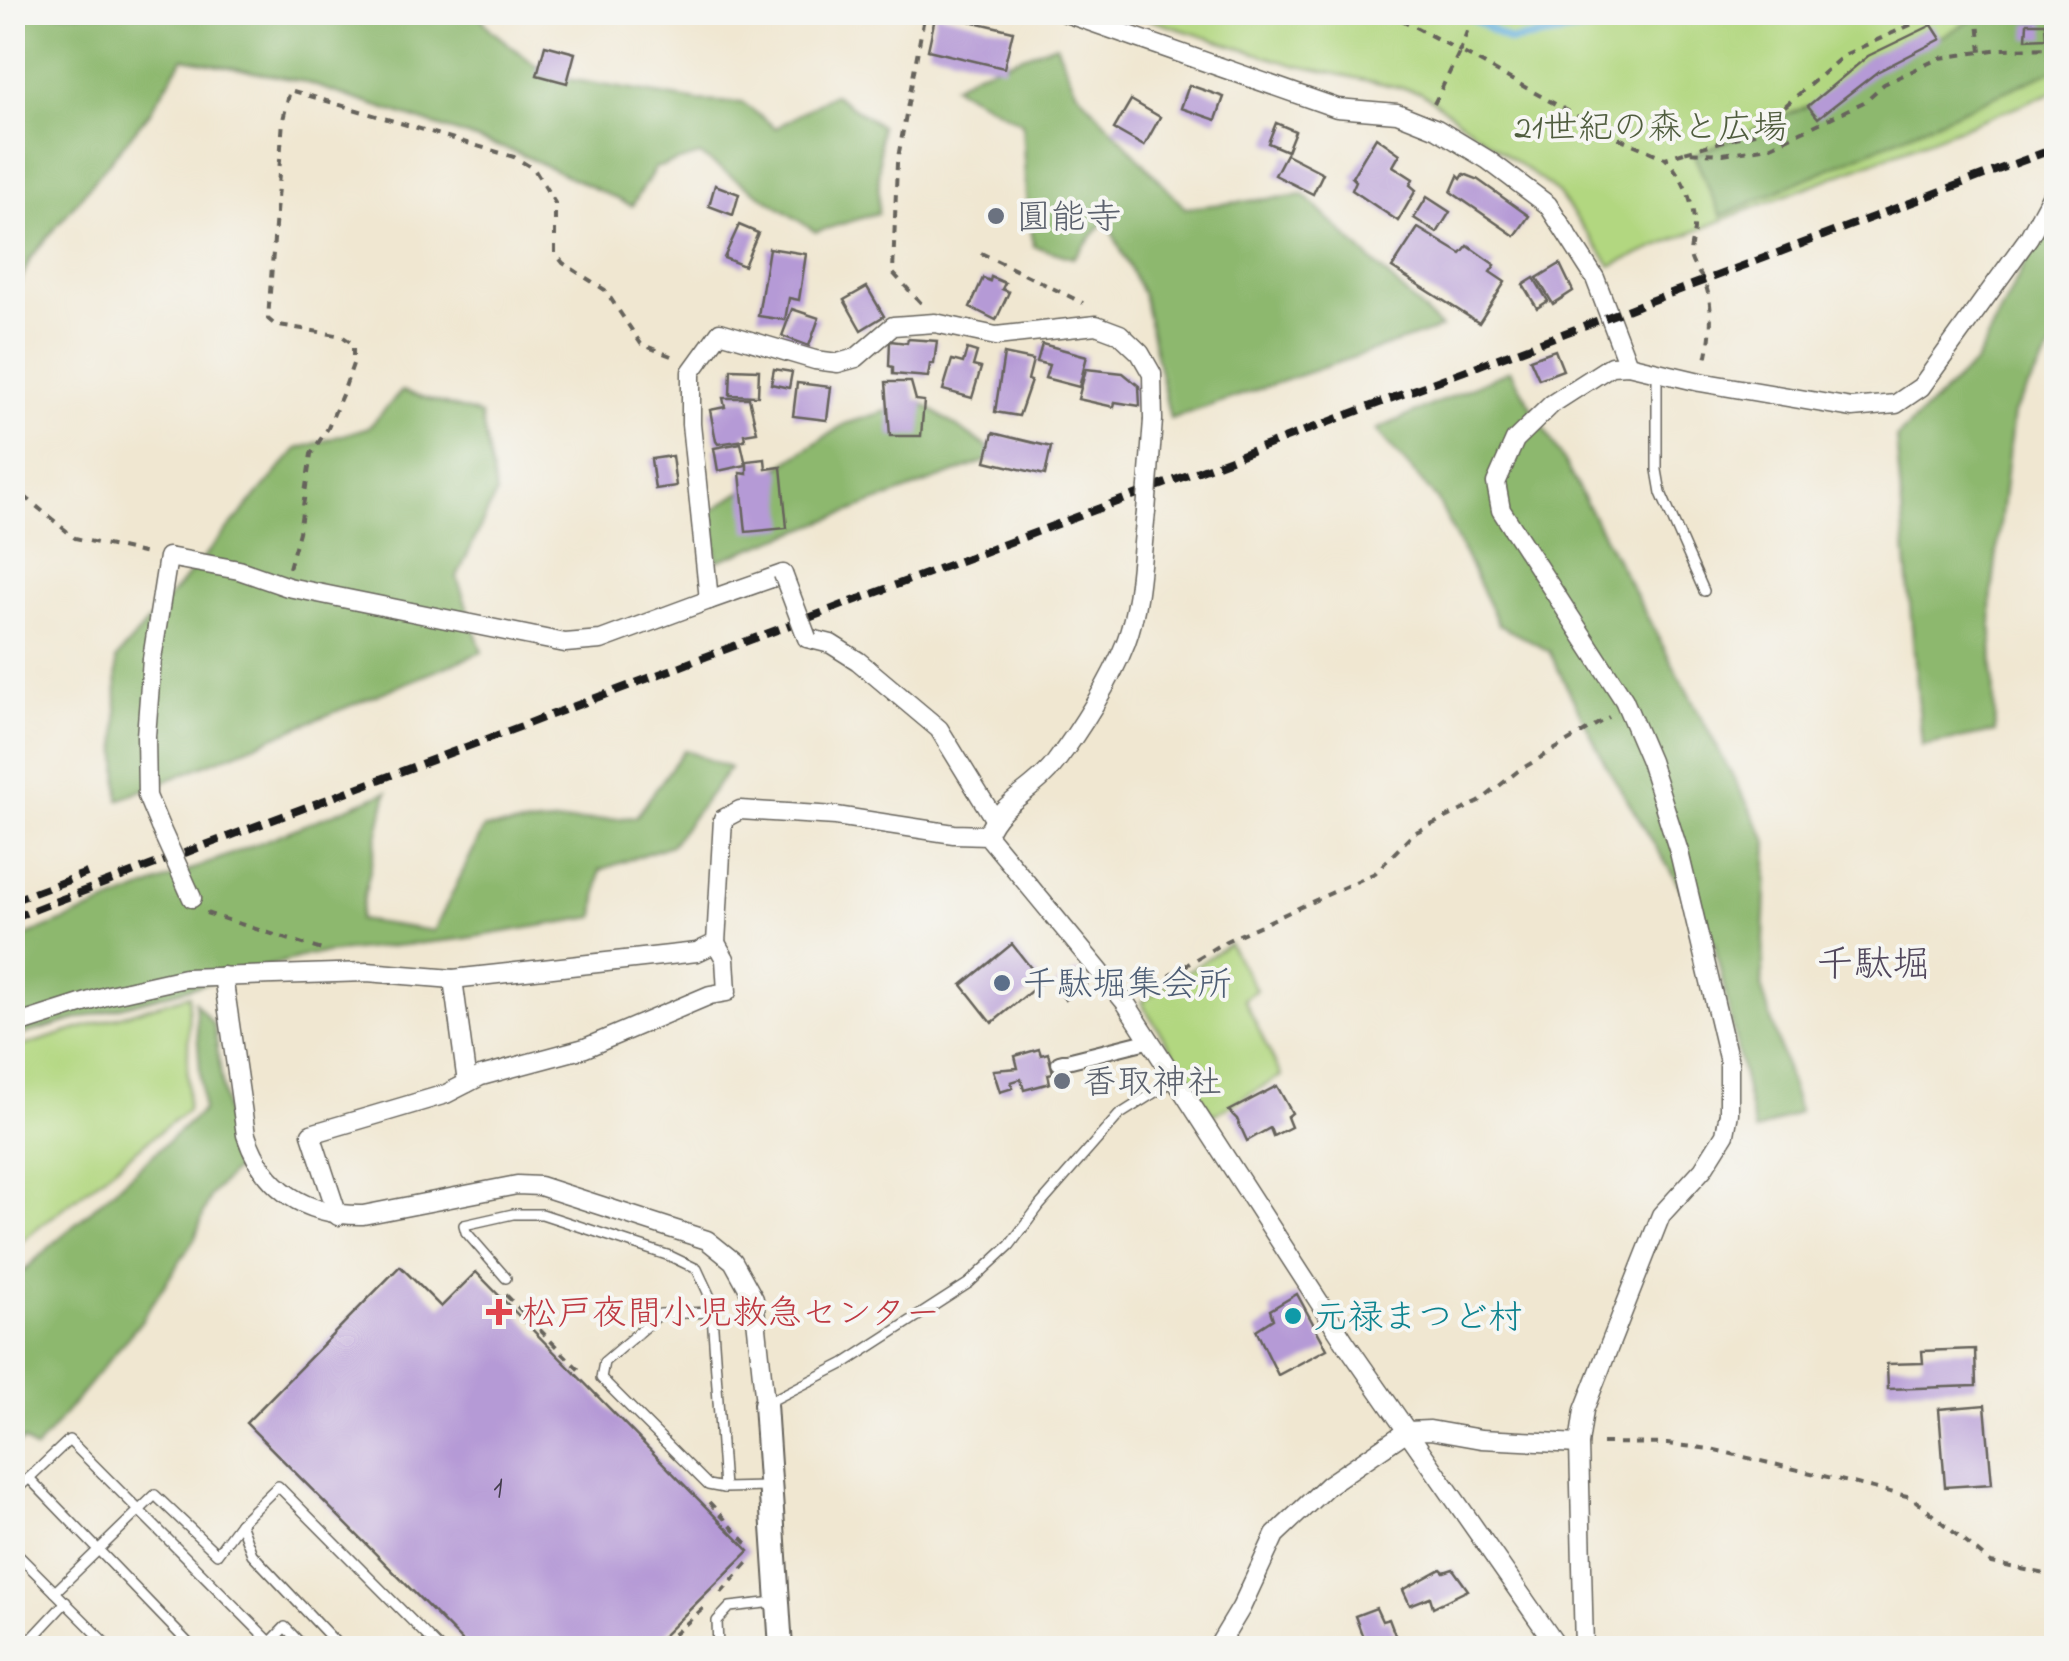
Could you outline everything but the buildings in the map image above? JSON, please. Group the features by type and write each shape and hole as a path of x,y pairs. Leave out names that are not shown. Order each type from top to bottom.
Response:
{"street":[{"path":"1063,12 1337,108 1397,113 1424,123 1488,160 1548,205 1595,278 1628,365"},
{"path":"1584,1648 1579,1444 1584,1410 1661,1215 1721,1144 1730,1113 1729,1062 1679,852 1650,761 1624,700 1501,510 1496,483 1515,440 1552,404 1611,366 1628,365 1700,382 1852,408 1884,407 1909,397 2030,237 2056,187"},
{"path":"338,1216 311,1134 446,1094 481,1076 585,1048 710,995 726,992 725,960 716,943 723,818 730,812 836,816 954,834 990,826 1053,767 1126,642 1146,512 1152,374 1140,352 1120,334 1096,325 996,336 959,325 893,326 856,358 838,362 815,360 720,332 694,367 691,424 709,600"},
{"path":"192,898 147,796 146,736 152,659 168,558 239,570 285,586 582,644 783,574 807,638 831,644 858,661 939,729 990,826 1125,1002 1258,1211 1558,1648"},
{"path":"12,1026 109,994 186,978 367,972 453,979 697,952 716,943"},
{"path":"223,976 246,1136 253,1156 276,1187 293,1200 338,1216 363,1215 516,1185 540,1186 707,1240 734,1261 754,1299 781,1648"},
{"path":"453,979 467,1083"},
{"path":"1059,1062 1151,1040"},
{"path":"1217,1648 1276,1535 1328,1486 1408,1431 1430,1430 1481,1440 1579,1444"}],"lane":[{"path":"1658,371 1656,470 1661,493 1704,591"},
{"path":"764,1404 845,1364 969,1283 1010,1246 1119,1116 1176,1078"},
{"path":"506,1278 464,1225 513,1214 542,1214 670,1256 697,1269 712,1299 724,1488"},
{"path":"712,1312 660,1314 604,1362 601,1378 708,1485 770,1486"},
{"path":"12,1494 69,1440 270,1646 285,1627 305,1648"},
{"path":"29,1478 193,1648"},
{"path":"56,1592 155,1494 217,1554 240,1523 278,1486 439,1648"},
{"path":"240,1523 252,1554 340,1648"},
{"path":"12,1549 111,1648"},
{"path":"12,1572 24,1561"},
{"path":"23,1648 66,1602"},
{"path":"718,1648 717,1621 730,1606 778,1602"}],"path":[{"path":"926,12 897,163 892,273 928,310 935,323"},
{"path":"1387,12 1606,132 1664,158 1679,172 1694,228 1690,257 1706,286 1710,341 1700,382"},
{"path":"1664,158 1754,133 1844,55 1928,16 1956,12"},
{"path":"1977,12 1980,52"},
{"path":"1424,123 1474,13"},
{"path":"1684,152 1723,154 1770,148 1864,102 1884,84 1940,58 2056,48"},
{"path":"285,586 299,532 311,454 328,428 353,364 353,344 342,336 274,324 268,318 283,120 290,90 514,157 534,169 554,203 555,254 562,263 605,290 642,344 694,367"},
{"path":"981,253 1087,306"},
{"path":"12,486 75,538 168,558"},
{"path":"1125,1002 1226,941 1375,873 1414,832 1479,802 1518,771 1610,716"},
{"path":"192,898 208,915 332,953"},
{"path":"1579,1444 1667,1444 1711,1449 1910,1497 1992,1563 2056,1576"},
{"path":"719,1594 754,1552 730,1524"},
{"path":"664,1648 707,1605"}],"green space":[{"path":"13,13 477,13 491,30 549,76 698,101 743,103 776,128 833,94 880,126 878,213 816,232 700,155 655,168 632,206 518,153 301,81 183,58 150,112 30,259 13,299"},
{"name":"21世紀の森と広場","path":"1128,13 2056,13 2056,91 1611,266 1558,193 1421,92 1294,65"},
{"path":"1986,13 2056,13 2056,69 1721,216 1694,155 1808,106"},
{"path":"1056,44 1076,90 1185,208 1304,195 1441,328 1170,419 1143,295 1106,220 1073,258 1034,246 1026,196 1022,123 953,86 975,73"},
{"path":"2056,202 2056,341 2013,413 1991,603 1995,732 1922,746 1896,438 1975,363"},
{"path":"1510,370 1563,460 1768,842 1762,989 1799,1112 1755,1132 1714,942 1607,767 1549,651 1499,625 1437,499 1376,430"},
{"path":"402,391 481,415 496,494 457,577 482,652 119,800 116,659 297,449 369,427"},
{"path":"919,401 1000,456 717,561 711,511 845,424"},
{"path":"684,750 730,768 671,845 600,870 595,917 462,939 308,955 13,1037 13,941 387,792 359,920 434,931 484,828 636,817"},
{"path":"1229,944 1256,990 1244,999 1281,1076 1213,1115 1141,1002"},
{"path":"189,995 187,1110 13,1248 13,1049"},
{"path":"195,1002 214,1025 237,1167 210,1196 195,1238 141,1321 35,1450 23,1440 13,1449 13,1280 203,1110"}],"waterway":[{"path":"1462,12 1510,41 1618,24 1639,12"}],"railway":[{"path":"12,918 2056,148"},
{"path":"12,901 87,873"}],"place":[{"name":"圓能寺","path":"996,216"},
{"name":"千駄堀集会所","path":"1002,983"},
{"name":"香取神社","path":"1062,1081"},
{"name":"松戸夜間小児救急センター","path":"499,1312"},
{"name":"元禄まつど村","path":"1293,1316"}],"district":[{"name":"千駄堀","path":"1873,963"}]}
